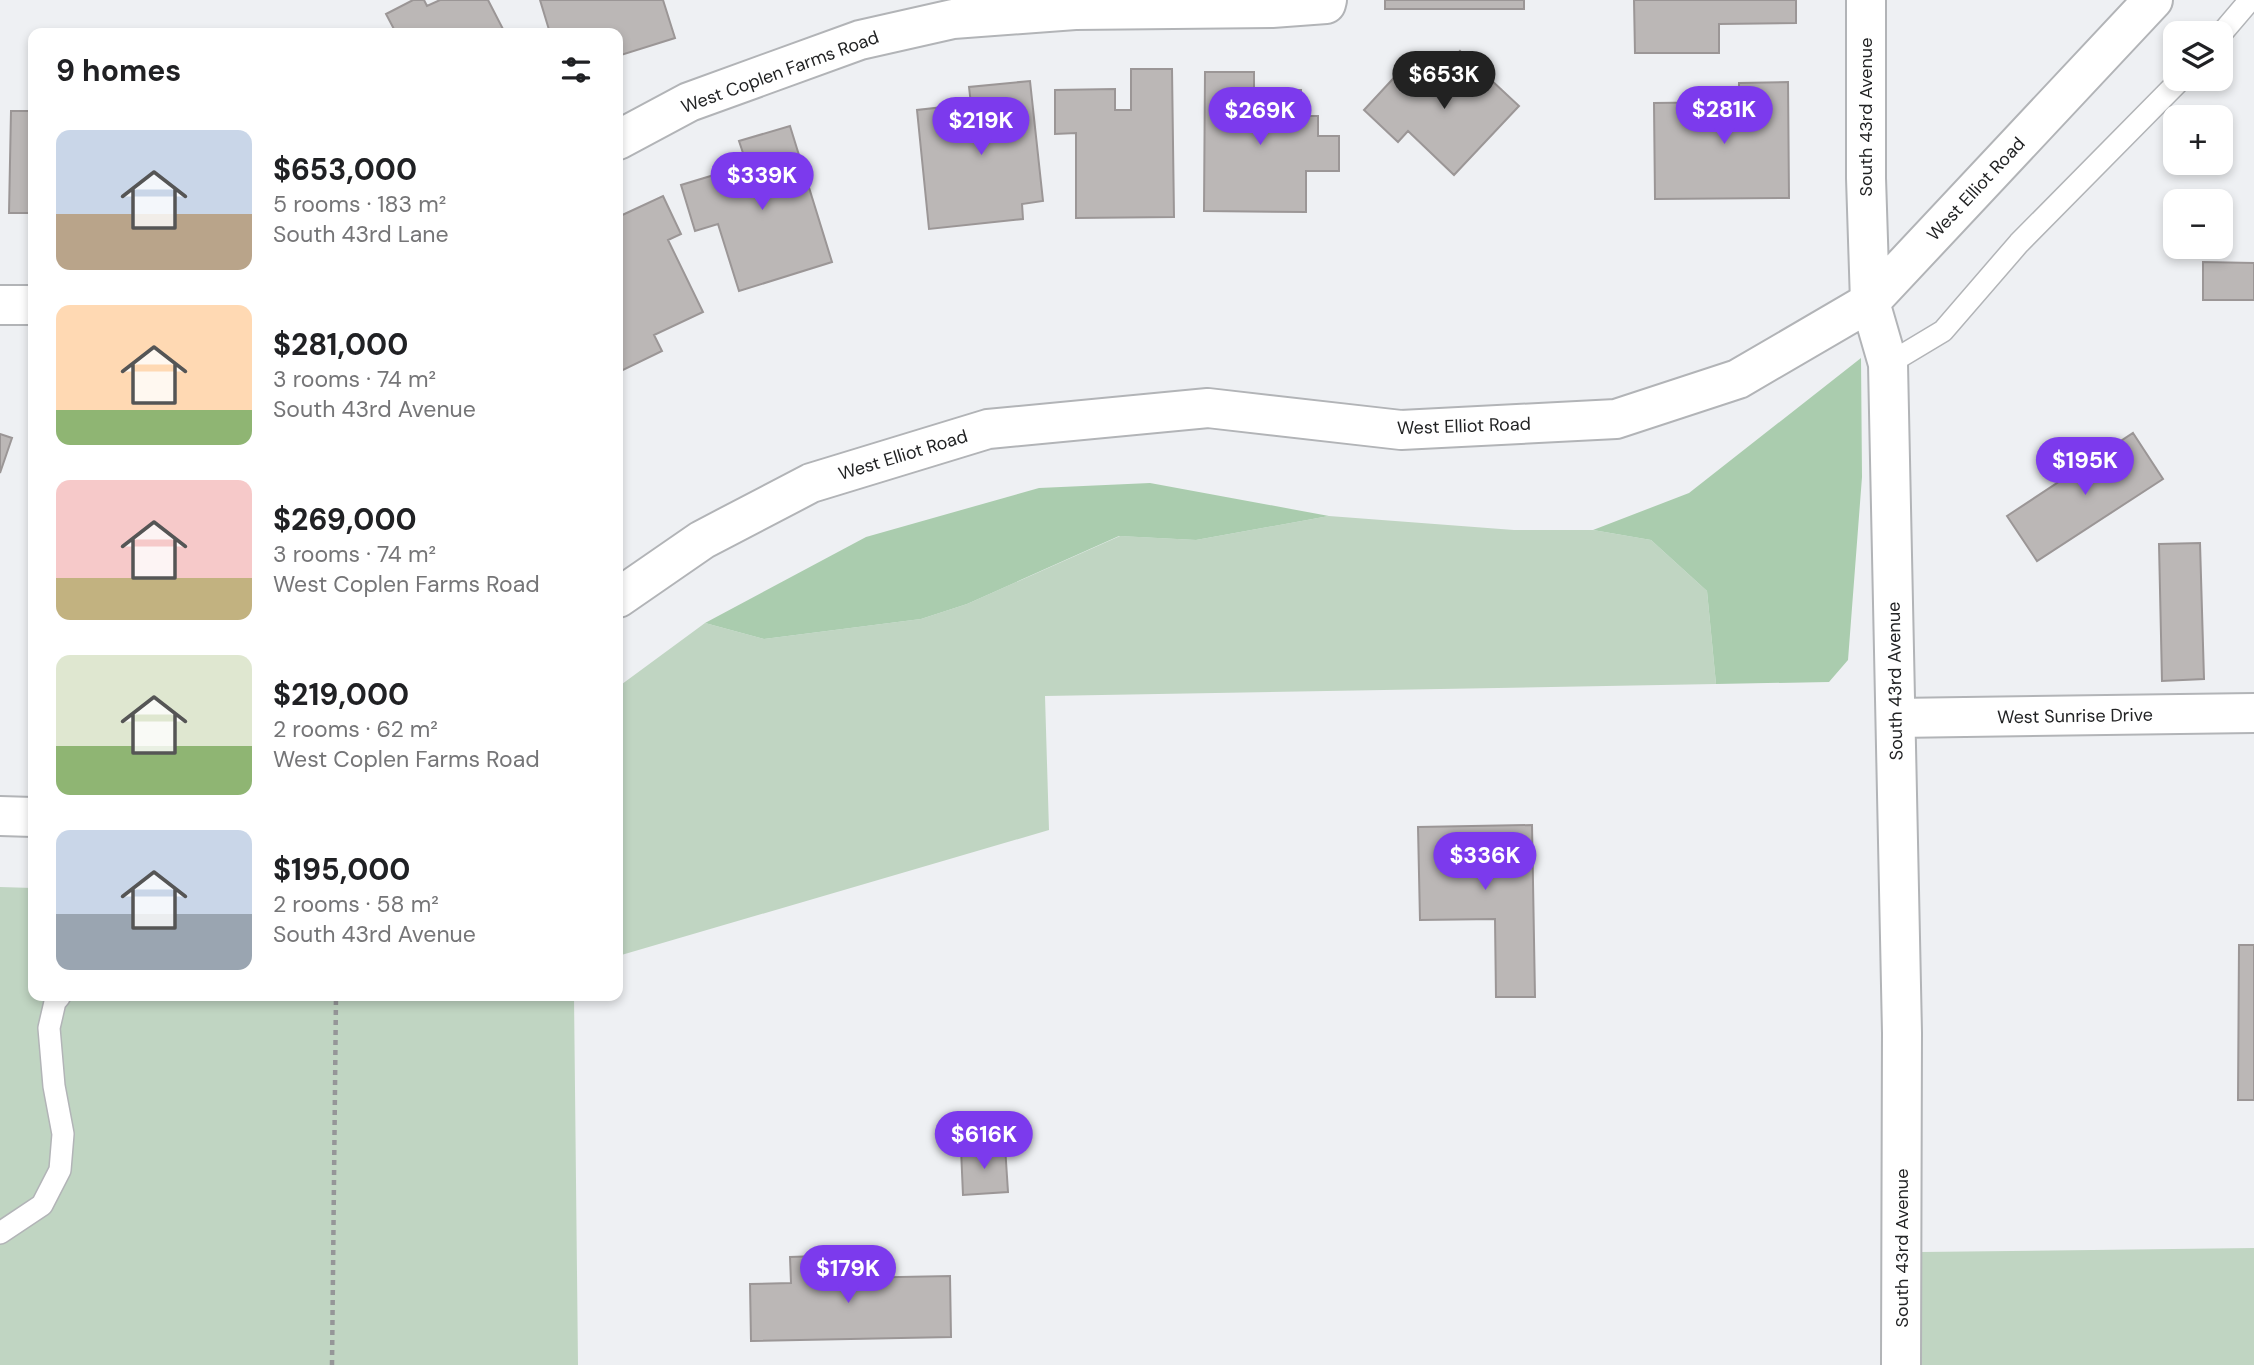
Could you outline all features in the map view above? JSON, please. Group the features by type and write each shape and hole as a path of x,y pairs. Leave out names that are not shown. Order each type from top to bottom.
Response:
{"street":[{"name":"South 43rd Avenue","path":"1866,0 1866,178 1870,302 1888,365 1902,1033 1901,1365"},
{"name":"West Elliot Road","path":"623,595 702,540 811,483 988,429 1208,408 1401,430 1616,419 1738,379 1870,302 2153,0"},
{"name":"West Coplen Farms Road","path":"623,137 689,102 848,45 953,19 1075,10 1272,8 1327,2"},
{"path":"0,306 28,305"},
{"name":"West Sunrise Drive","path":"1896,718 2254,713"},
{"path":"0,816 28,817"}],"lane":[{"path":"2232,21 2250,0"},
{"path":"1888,365 1944,331 2019,243 2169,91"},
{"path":"0,1233 42,1205 60,1170 64,1134 54,1086 50,1028 56,1001"}],"path":[{"path":"332,1365 335,1001"}],"green space":[{"path":"1861,358 1862,477 1848,660 1829,682 1716,684 1707,591 1651,540 1593,530 1689,493"},
{"path":"1150,483 1329,516 1196,540 1119,536 967,604 921,619 764,639 705,623 866,537 1039,488"},
{"path":"1329,516 1514,530 1593,530 1651,540 1707,591 1716,684 1045,696 1049,830 623,955 623,683 705,623 764,639 921,619 967,604 1120,536 1196,540"},
{"path":"0,887 28,888 28,1001 574,1001 578,1365 0,1365"},
{"path":"2254,1248 2254,1365 1921,1365 1921,1252"}],"building":[{"path":"413,0 424,0 427,6 440,0 488,0 502,28 393,28 386,14"},
{"path":"540,0 663,0 675,38 623,54 623,28 548,28"},
{"path":"1385,0 1524,0 1524,9 1385,9"},
{"path":"1634,0 1796,0 1796,23 1719,24 1719,53 1635,53"},
{"path":"1460,51 1519,106 1454,175 1408,131 1398,142 1364,110 1403,68 1424,88"},
{"path":"1131,69 1172,69 1174,217 1076,218 1076,133 1055,134 1055,90 1115,89 1115,110 1131,110"},
{"path":"1205,72 1254,72 1254,90 1301,90 1301,116 1318,116 1318,136 1339,136 1339,171 1306,171 1306,212 1204,211"},
{"path":"1030,81 1043,201 1022,204 1023,219 929,229 917,110 971,104 969,87"},
{"path":"1788,82 1789,198 1655,199 1654,103 1739,102 1739,83"},
{"path":"11,111 28,111 28,213 9,213"},
{"path":"790,126 832,262 739,291 718,224 695,231 681,185 747,165 739,141"},
{"path":"663,196 681,234 668,240 703,312 654,335 662,351 623,370 623,215"},
{"path":"2203,262 2254,263 2254,300 2203,300"},
{"path":"2133,433 2163,479 2037,561 2007,516"},
{"path":"0,434 12,438 0,473"},
{"path":"2200,543 2204,679 2162,681 2159,544"},
{"path":"1532,825 1535,997 1496,997 1495,919 1420,920 1418,827"},
{"path":"2239,945 2254,945 2254,1100 2238,1100"},
{"path":"1005,1146 1008,1192 963,1195 961,1149"},
{"path":"848,1255 849,1278 950,1276 951,1337 751,1341 750,1284 791,1283 790,1257"}]}
